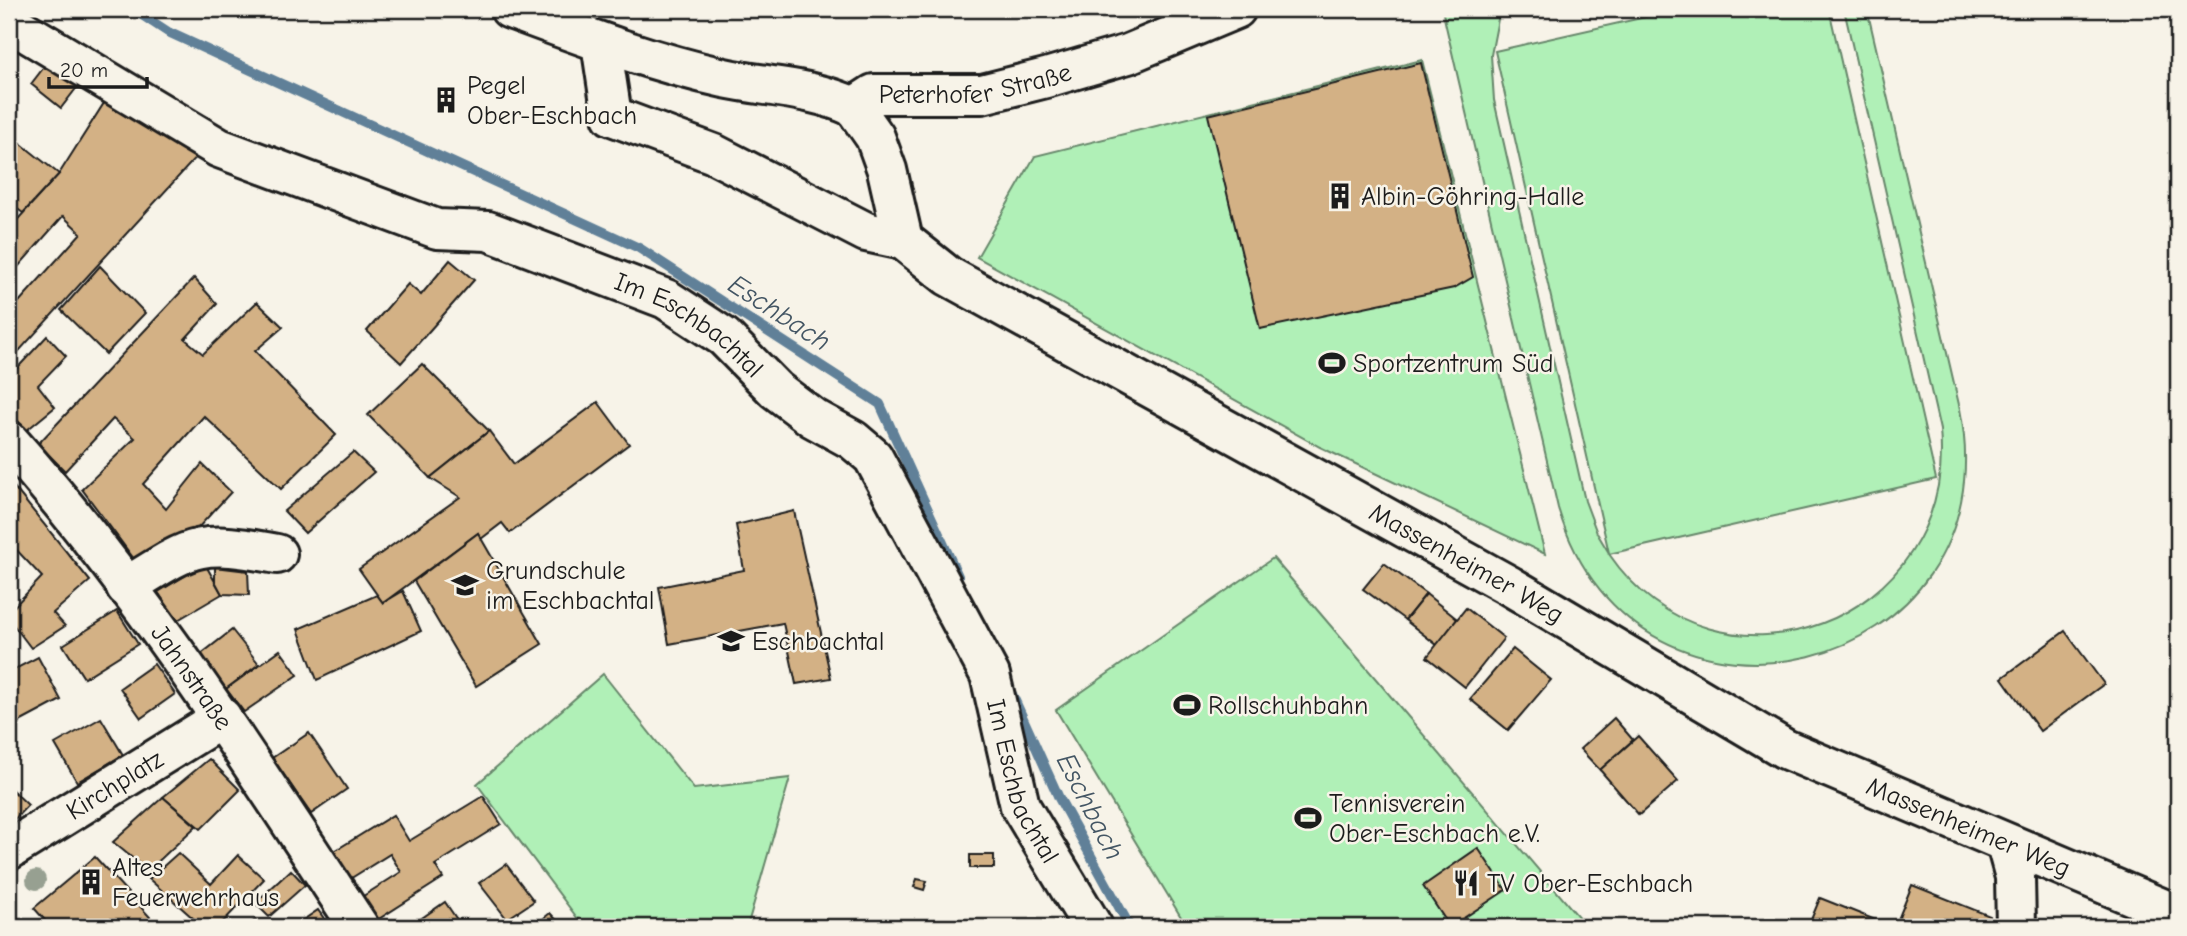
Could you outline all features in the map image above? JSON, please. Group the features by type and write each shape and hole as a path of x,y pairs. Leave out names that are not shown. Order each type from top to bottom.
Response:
{"street":[{"name":"Peterhofer Straße","path":"510,9 601,43 722,78 834,98 854,107 874,94 982,94 1046,78 1128,54 1236,9"},
{"name":"Im Eschbachtal","path":"9,22 219,148 437,229 488,230 666,299 724,337 776,390 863,448 873,457 990,675 1020,806 1093,927"},
{"path":"601,43 612,116 714,154 866,232 903,240 887,170 875,138 854,107"},
{"name":"Massenheimer Weg","path":"903,240 948,276 1510,586 1785,749 2178,915"},
{"name":"Jahnstraße","path":"9,441 88,536 222,718 359,927"},
{"path":"125,587 182,552 198,546 230,547 277,554"},
{"name":"Kirchplatz","path":"9,850 222,718"},
{"path":"2006,844 2015,877 2016,927"}],"green space":[{"path":"1442,9 1500,9 1491,55 1494,100 1585,501 1597,533 1609,553 1495,51 1681,9 1829,9 1936,479 1609,554 1655,602 1709,629 1766,635 1822,623 1872,595 1911,552 1935,497 1940,430 1844,9 1867,9 1960,409 1961,501 1931,574 1877,626 1808,656 1733,662 1661,640 1600,590 1558,508"},
{"name":"Sportzentrum Süd","path":"1422,60 1545,554 1320,447 977,257 1035,156"},
{"name":"Tennisverein Ober-Eschbach e.V.","path":"1273,558 1587,927 1187,927 1056,710"},
{"path":"603,674 694,789 790,778 747,927 584,927 477,784"}],"building":[{"path":"48,62 78,86 61,108 31,84"},
{"name":"Albin-Göhring-Halle","path":"1421,63 1473,277 1454,288 1260,329 1208,115"},
{"path":"111,92 201,152 9,362 9,313 81,233 63,216 9,277 9,229 59,174"},
{"name":"Pegel Ober-Eschbach","path":"443,92 455,97 450,109 438,104"},
{"path":"9,134 59,174 23,213 9,203"},
{"path":"450,260 474,280 401,363 367,331 408,284 421,295"},
{"path":"100,266 145,313 106,354 61,310"},
{"path":"194,278 217,304 185,339 203,354 257,302 283,327 255,351 336,435 281,489 204,416 143,484 166,509 202,464 231,492 186,541 140,567 82,489 135,438 113,419 65,471 38,444"},
{"path":"47,336 66,356 38,385 55,407 27,430 9,412 9,377"},
{"path":"422,364 489,431 430,478 368,415"},
{"path":"598,402 629,444 510,533 502,523 481,539 478,533 383,603 359,569 460,497 430,478 489,431 514,464"},
{"path":"353,452 374,472 305,533 284,511"},
{"path":"9,481 90,581 53,613 65,626 31,648 9,619 9,612 42,577 11,544 9,546"},
{"path":"794,511 831,678 796,684 783,623 669,644 659,587 744,570 736,525"},
{"path":"478,533 542,644 476,686 414,581"},
{"path":"1384,563 1426,594 1405,620 1363,589"},
{"path":"205,564 222,594 176,621 158,592"},
{"path":"215,567 248,571 249,595 222,594 215,581"},
{"path":"403,591 421,631 317,680 298,629 377,595 383,603"},
{"path":"1426,594 1457,619 1437,645 1405,620"},
{"path":"1466,608 1504,638 1465,687 1427,657"},
{"path":"117,611 138,644 84,678 63,645"},
{"path":"232,630 259,664 226,689 200,655"},
{"path":"2065,631 2104,684 2040,731 2002,678"},
{"path":"1513,649 1551,680 1508,730 1470,699"},
{"path":"280,650 298,675 244,712 226,689"},
{"path":"38,657 61,700 14,725 9,714 9,672"},
{"path":"154,664 175,694 141,718 120,688"},
{"path":"101,718 123,755 77,782 55,744"},
{"path":"1614,718 1633,740 1600,770 1580,749"},
{"path":"309,733 347,789 311,814 272,758"},
{"path":"1638,736 1678,781 1639,815 1600,770"},
{"path":"209,759 240,790 201,829 163,797"},
{"path":"9,787 28,805 9,825"},
{"path":"483,796 501,824 435,865 443,878 374,922 360,898 401,872 390,854 345,882 328,855 393,815 409,841"},
{"path":"163,797 196,826 148,871 113,842"},
{"path":"1478,848 1506,890 1450,927 1423,886"},
{"path":"178,853 211,884 238,855 264,879 218,927 203,927 149,879"},
{"path":"970,855 994,855 994,868 970,868"},
{"name":"Altes Feuerwehrhaus","path":"95,857 159,927 51,927 34,908"},
{"path":"506,864 534,901 507,919 479,883"},
{"path":"291,870 305,885 269,917 255,903"},
{"path":"917,879 927,881 924,890 914,887"},
{"path":"1912,885 1990,916 1986,927 1895,927"},
{"path":"1820,898 1893,927 1808,927"},
{"path":"445,902 462,927 409,927"},
{"path":"318,910 330,927 293,927"},
{"path":"550,913 563,927 533,927"},
{"path":"255,920 261,927 247,927"}],"waterway":[{"name":"Eschbach","path":"133,9 168,32 639,248 880,404 958,576"},
{"name":"Eschbach","path":"1012,694 1059,798 1130,927"}],"place":[{"name":"Pegel Ober-Eschbach","path":"446,100"},
{"name":"Albin-Göhring-Halle","path":"1340,196"},
{"name":"Sportzentrum Süd","path":"1332,363"},
{"name":"Grundschule im Eschbachtal","path":"465,585"},
{"name":"Eschbachtal","path":"731,641"},
{"name":"Rollschuhbahn","path":"1187,705"},
{"name":"Tennisverein Ober-Eschbach e.V.","path":"1308,818"},
{"name":"Altes Feuerwehrhaus","path":"91,882"},
{"name":"TV Ober-Eschbach","path":"1466,883"}]}
